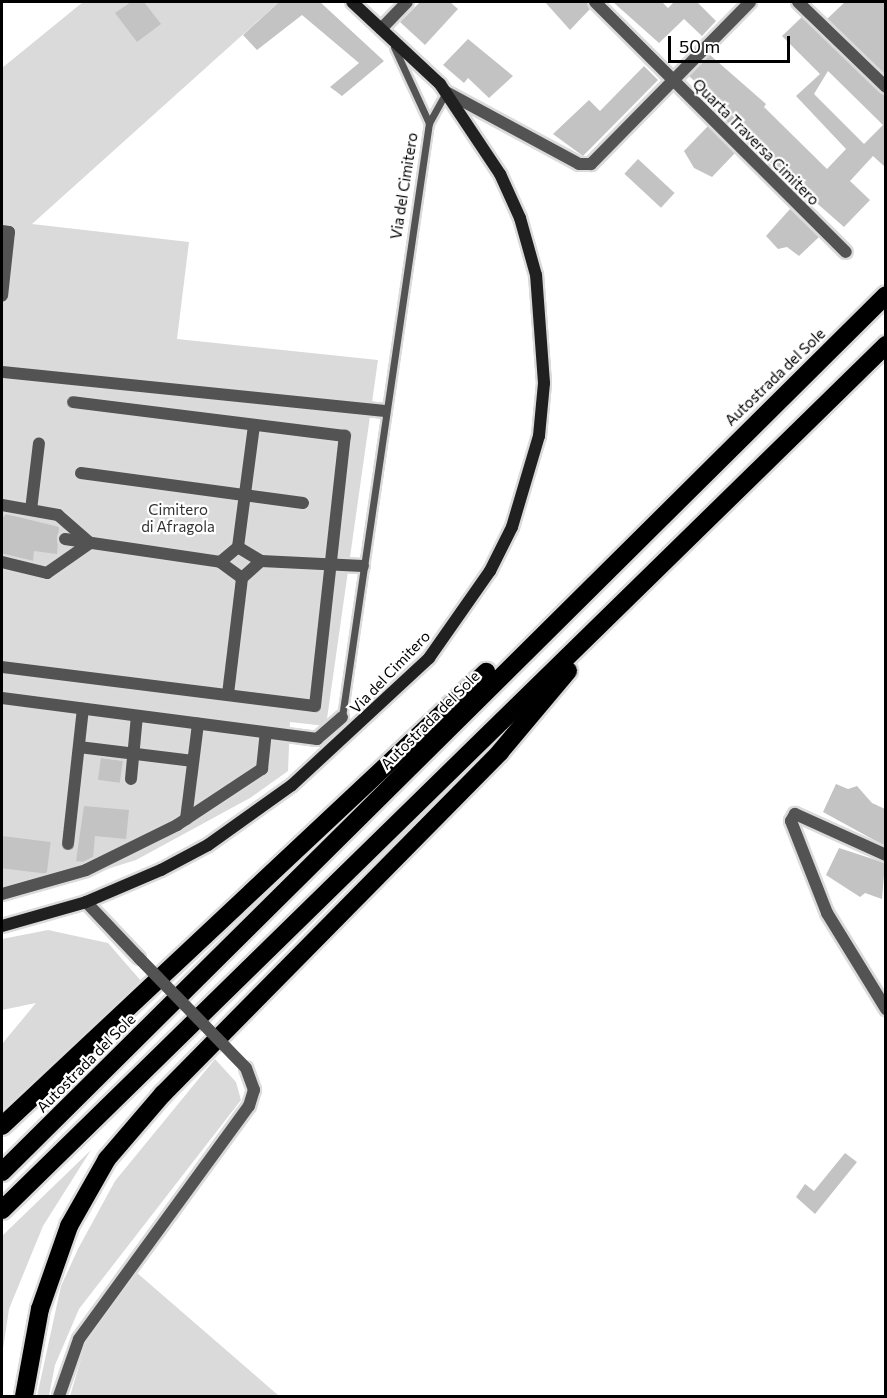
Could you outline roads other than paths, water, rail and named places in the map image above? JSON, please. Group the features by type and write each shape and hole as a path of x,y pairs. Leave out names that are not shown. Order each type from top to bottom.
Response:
{"highway":[{"name":"Autostrada del Sole","path":"2,1172 885,295"},
{"path":"2,1210 885,345"},
{"path":"2,1126 728,449"},
{"path":"24,1396 40,1309 69,1226 107,1159 227,1027 500,752 642,584"}],"main road":[{"name":"Via del Cimitero","path":"2,926 86,902 208,845 250,818 328,754 429,658 490,571 512,527 539,436 544,383 536,275 500,174 446,92 424,64 352,2"}],"street":[{"path":"381,28 408,2"},
{"name":"Quarta Traversa Cimitero","path":"595,2 846,252"},
{"path":"446,92 579,164 591,164 750,2"},
{"path":"798,2 885,87"},
{"path":"2,231 9,232 2,296"},
{"path":"2,372 384,411"},
{"path":"2,667 315,706 345,436 73,402"},
{"path":"220,562 238,547 254,426"},
{"path":"31,510 39,444"},
{"path":"81,472 245,493 303,503"},
{"path":"2,505 58,515 90,543"},
{"path":"65,539 220,562 242,578"},
{"path":"2,562 47,573 90,543"},
{"path":"238,547 261,561 363,566"},
{"path":"228,694 242,578 261,561"},
{"path":"2,698 318,739 342,717"},
{"path":"68,844 83,709"},
{"path":"131,779 137,716"},
{"path":"186,819 198,724"},
{"path":"2,894 86,870 186,819 262,769 266,733"},
{"path":"79,747 194,761"},
{"path":"885,855 795,814 791,822 827,913 885,1009"},
{"path":"59,1396 80,1338 249,1106 254,1090 246,1068 86,902"}],"lane":[{"path":"381,28 412,77 429,123"},
{"name":"Via del Cimitero","path":"342,717 384,411 429,123 446,92"}],"park label":[{"name":"Cimitero di Afragola","path":"178,518"}]}
